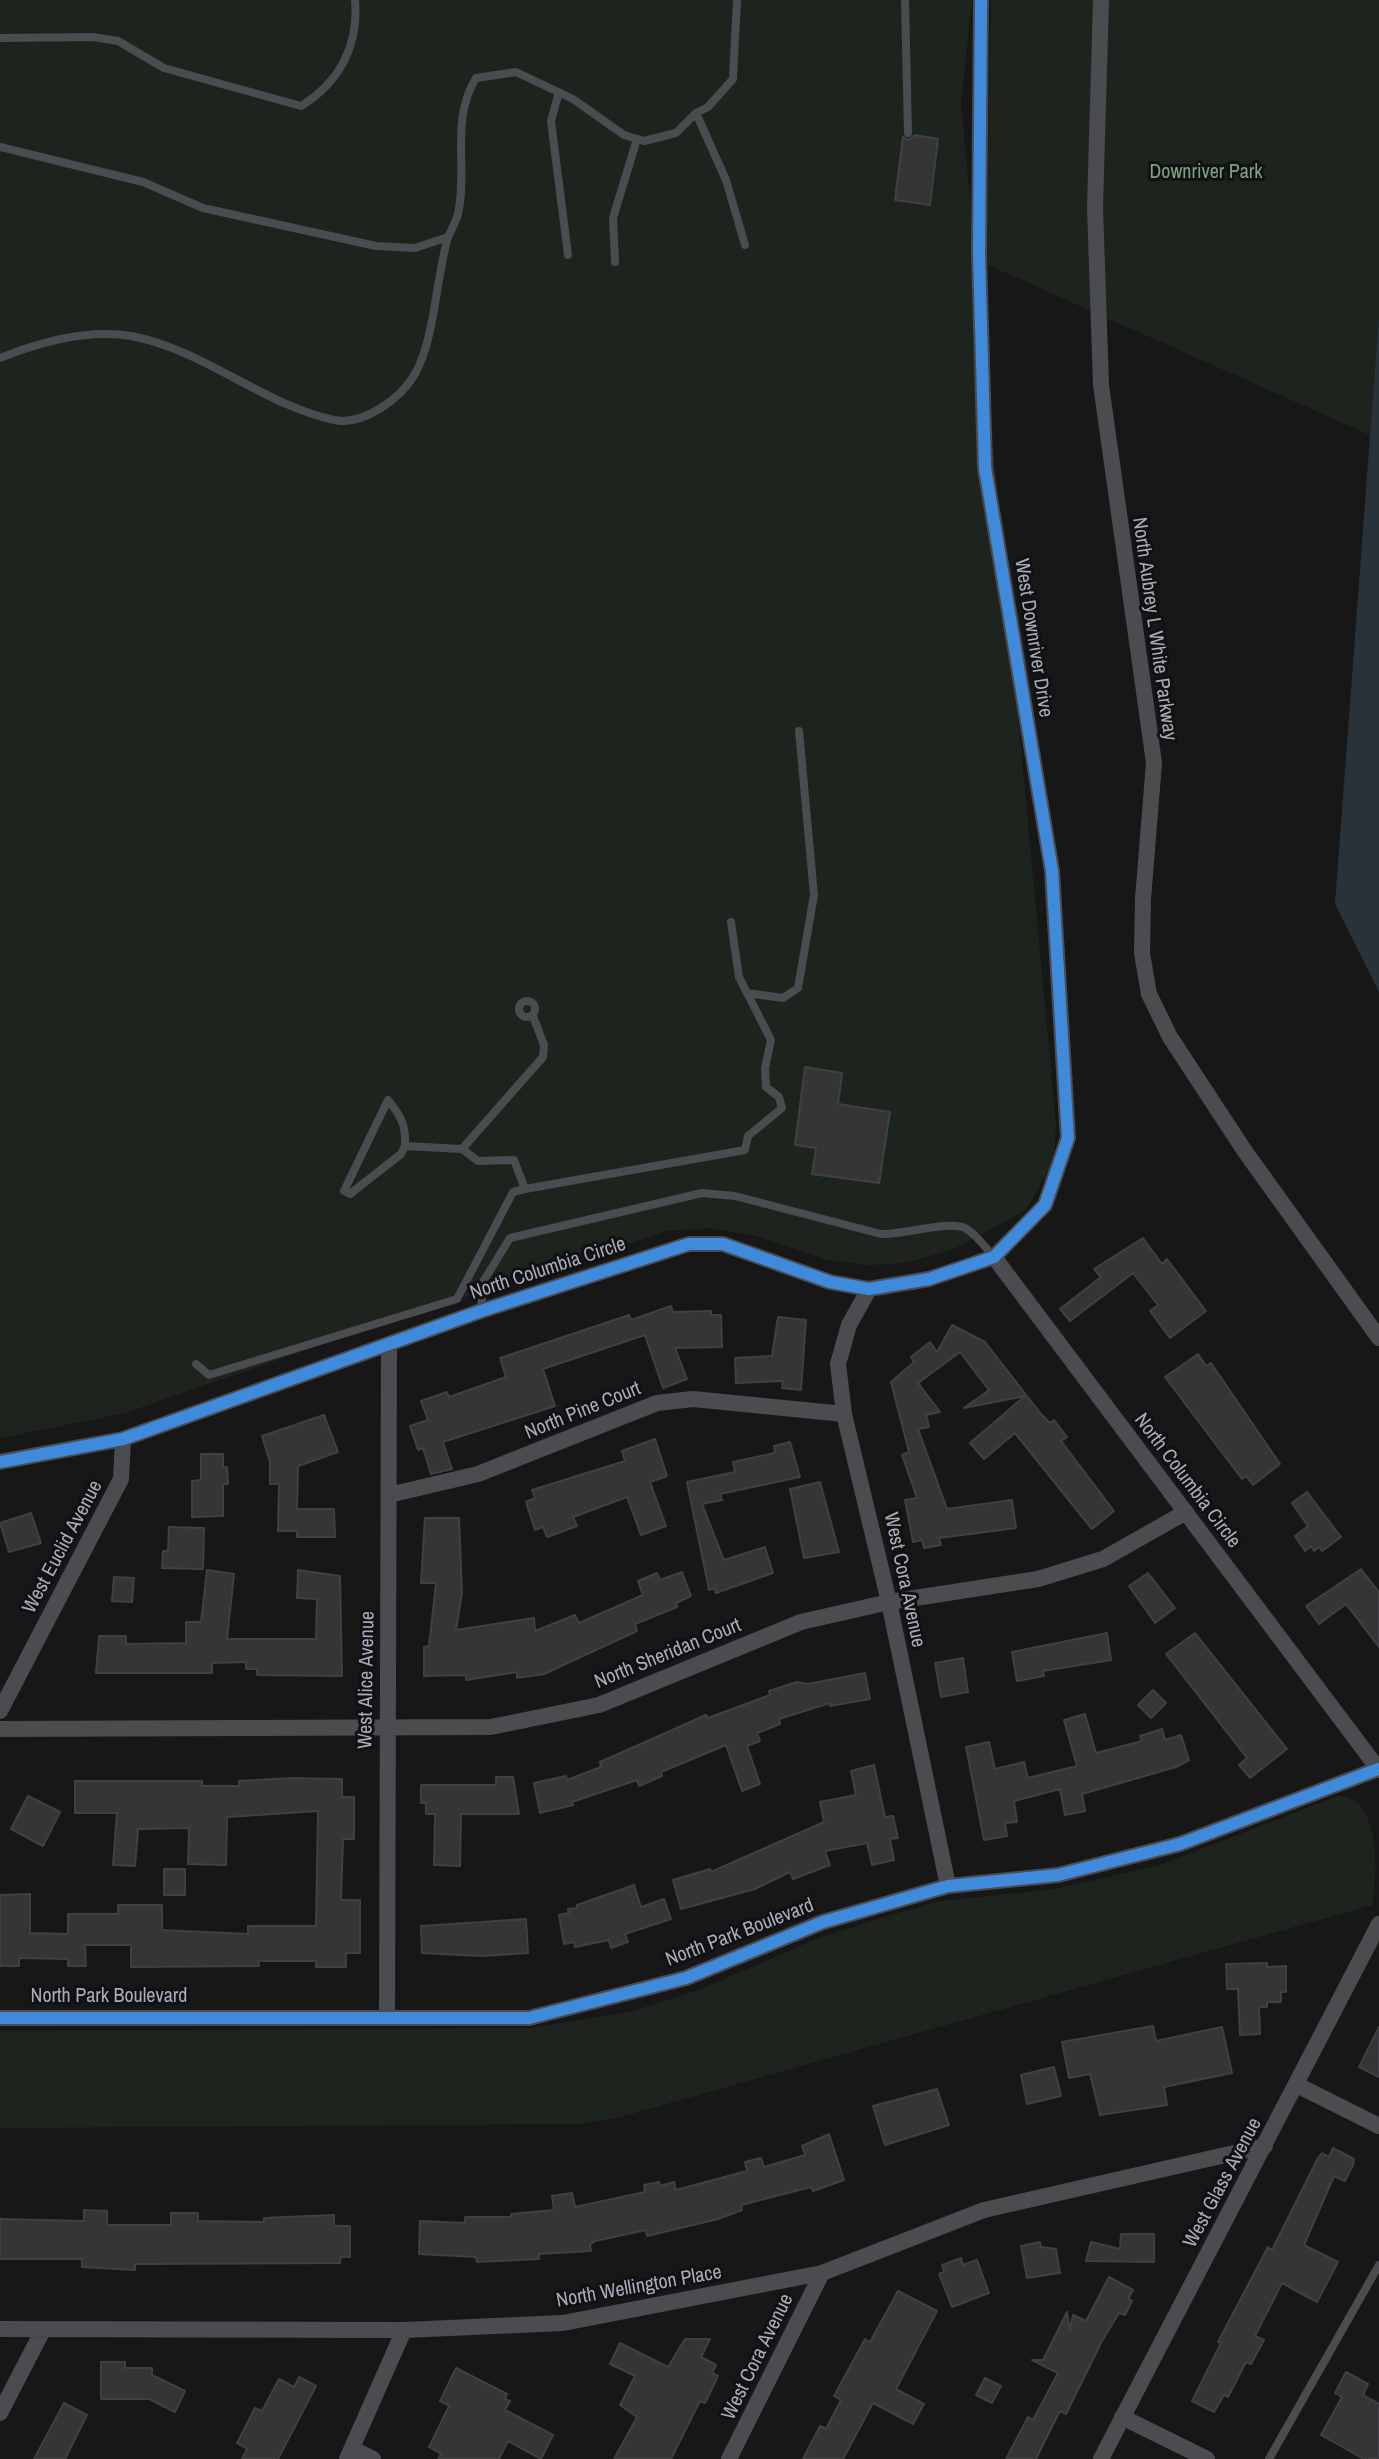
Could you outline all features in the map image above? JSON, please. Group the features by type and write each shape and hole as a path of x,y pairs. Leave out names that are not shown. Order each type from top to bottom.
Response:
{"street":[{"name":"West Downriver Drive","path":"981,0 979,255 985,468 1052,871 1068,1138 1045,1205 994,1257"},
{"name":"North Aubrey L White Parkway","path":"1101,0 1095,207 1101,385 1154,763 1142,953 1149,994 1170,1037 1244,1150 1379,1338"},
{"name":"North Columbia Circle","path":"0,1462 123,1439 481,1311 689,1244 723,1244 830,1282 869,1289 929,1279 994,1257 1379,1769"},
{"name":"West Cora Avenue","path":"869,1289 849,1325 838,1364 844,1414 889,1602 948,1886"},
{"name":"West Alice Avenue","path":"387,2016 389,1344"},
{"name":"North Pine Court","path":"389,1495 478,1474 657,1403 693,1399 844,1414"},
{"name":"West Euclid Avenue","path":"0,1711 121,1479 123,1439"},
{"name":"North Sheridan Court","path":"0,1729 386,1730 491,1727 599,1705 801,1622 889,1602 1038,1579 1103,1559 1186,1512"},
{"name":"North Park Boulevard","path":"0,2018 529,2018 686,1978 823,1922 948,1886 1058,1875 1180,1844 1379,1769"},
{"name":"West Glass Avenue","path":"1101,2459 1379,1924"},
{"path":"1297,2085 1379,2126"},
{"name":"North Wellington Place","path":"0,2329 404,2330 563,2323 822,2273 984,2210 1265,2146"},
{"name":"West Cora Avenue","path":"729,2459 822,2273"},
{"path":"0,2413 43,2330"},
{"path":"373,2459 350,2454 404,2330"},
{"path":"1122,2417 1207,2459"}],"lane":[{"path":"0,38 93,37 118,41 164,68 301,106 316,97 351,53 357,19 355,0"},
{"path":"0,358 33,344 90,335 131,336 337,420 359,417 391,402 415,373 427,336 448,237 458,214 461,118 467,92 476,78 516,72 559,92 600,121 637,139 644,141 676,133 696,113 708,107 733,79 737,0"},
{"path":"905,0 908,133"},
{"path":"559,92 551,121 568,255"},
{"path":"696,113 726,180 745,245"},
{"path":"615,262 613,218 637,139"},
{"path":"0,147 143,182 203,208 376,246 415,248 448,237"},
{"path":"747,993 783,998 798,988 807,945 814,895 799,731"},
{"path":"196,1364 209,1375 457,1299 513,1192 745,1150 748,1136 782,1108 779,1097 766,1087 765,1068 771,1040 739,977 731,922"},
{"path":"462,1149 543,1057 544,1045 533,1016"},
{"path":"388,1100 401,1116 406,1130 405,1146 401,1154 350,1194 344,1191 388,1100"},
{"path":"405,1146 462,1149 478,1161 514,1160 525,1189"},
{"path":"481,1311 483,1282 510,1238 702,1193 735,1196 881,1234 899,1235 954,1225 965,1228 994,1257"},
{"path":"1269,2459 1379,2265"}],"green space":[{"path":"0,0 972,0 961,103 1056,1125 1053,1162 1026,1210 954,1249 905,1263 869,1265 828,1260 756,1236 712,1228 667,1231 355,1333 125,1413 0,1438"},
{"name":"Downriver Park","path":"991,0 1379,0 1379,316 1370,435 986,264"},
{"path":"1337,1796 1351,1799 1361,1807 1368,1820 1375,1854 1372,1905 620,2117 583,2124 0,2128 0,2031 530,2028 630,2012 702,1989 816,1939 888,1916 940,1901 1056,1889 1161,1865"}],"shaded area":[{"path":"1379,316 1379,992 1335,904"}],"building":[{"path":"915,135 938,139 930,205 895,200 903,137 909,140"},
{"path":"805,1067 842,1073 838,1104 890,1112 879,1183 812,1174 816,1148 795,1145"},
{"path":"1143,1238 1162,1264 1167,1259 1206,1311 1170,1338 1150,1311 1158,1305 1133,1273 1070,1321 1060,1309 1101,1277 1094,1269"},
{"path":"671,1306 673,1312 711,1311 711,1315 721,1315 722,1347 675,1348 687,1379 663,1388 645,1335 543,1369 555,1406 443,1442 452,1469 431,1474 423,1448 418,1450 410,1426 428,1420 421,1401 447,1392 449,1397 506,1377 500,1358 629,1315 631,1320"},
{"path":"778,1317 806,1320 801,1390 782,1388 783,1381 736,1383 735,1358 772,1356"},
{"path":"952,1325 985,1342 1041,1414 1050,1423 1054,1420 1067,1437 1061,1441 1114,1511 1092,1529 1015,1433 984,1459 970,1443 1025,1396 964,1408 989,1390 960,1352 918,1383 940,1412 926,1415 929,1427 918,1429 947,1509 1012,1500 1016,1528 939,1538 941,1545 924,1548 922,1540 913,1542 905,1500 917,1498 902,1455 909,1452 891,1382 914,1362 911,1357 930,1342 937,1352"},
{"path":"1198,1354 1206,1366 1211,1363 1280,1464 1253,1485 1246,1476 1242,1479 1165,1377"},
{"path":"324,1415 338,1452 298,1466 297,1509 334,1509 335,1537 297,1537 297,1531 278,1531 279,1484 270,1484 270,1462 262,1436"},
{"path":"655,1439 667,1476 650,1482 666,1526 641,1535 627,1497 573,1517 577,1526 547,1537 543,1527 535,1530 526,1502 535,1498 532,1490 625,1461 622,1451"},
{"path":"790,1442 800,1477 720,1494 722,1500 702,1504 724,1560 765,1547 773,1573 716,1593 715,1588 709,1590 687,1482 735,1472 733,1462 775,1453 774,1446"},
{"path":"201,1454 223,1454 228,1484 223,1484 223,1516 192,1517 192,1481 201,1480"},
{"path":"820,1482 839,1552 804,1558 790,1489"},
{"path":"1307,1492 1341,1537 1322,1551 1319,1547 1314,1551 1311,1546 1305,1551 1295,1536 1308,1526 1292,1503"},
{"path":"31,1513 41,1543 9,1552 0,1523"},
{"path":"425,1518 459,1518 462,1593 456,1630 534,1618 535,1631 575,1615 579,1623 643,1595 638,1581 657,1573 660,1580 682,1572 691,1596 676,1603 677,1607 635,1624 637,1631 544,1674 517,1678 517,1672 466,1680 466,1675 424,1676 424,1647 429,1646 436,1583 421,1583"},
{"path":"169,1527 204,1528 203,1569 162,1568 163,1551 168,1551"},
{"path":"1361,1569 1379,1592 1379,1647 1346,1604 1319,1624 1306,1606"},
{"path":"207,1570 234,1574 227,1639 316,1639 317,1599 297,1598 298,1570 340,1576 342,1676 257,1675 257,1669 246,1669 246,1662 212,1663 212,1673 96,1673 99,1636 126,1636 126,1644 186,1643 186,1622 201,1622"},
{"path":"1148,1573 1175,1608 1155,1623 1129,1586"},
{"path":"114,1577 134,1578 132,1602 112,1601"},
{"path":"1107,1633 1111,1660 1043,1671 1044,1676 1017,1681 1012,1652"},
{"path":"1195,1633 1287,1749 1250,1778 1239,1765 1247,1758 1166,1654"},
{"path":"963,1658 968,1692 941,1697 935,1663"},
{"path":"865,1673 870,1699 830,1706 830,1703 779,1719 780,1724 757,1733 760,1741 747,1746 760,1784 742,1791 726,1745 661,1772 662,1776 639,1786 637,1780 572,1802 573,1805 540,1813 534,1783 566,1776 567,1780 601,1767 600,1762 706,1715 708,1718 770,1695 769,1691 797,1682 808,1684"},
{"path":"1153,1690 1166,1703 1151,1718 1138,1705"},
{"path":"1085,1714 1096,1753 1142,1741 1140,1736 1162,1729 1165,1740 1181,1735 1189,1760 1176,1767 1082,1794 1085,1811 1065,1815 1060,1789 1014,1801 1017,1822 1005,1823 1007,1836 984,1840 966,1747 989,1742 995,1769 1024,1762 1028,1778 1077,1766 1064,1720"},
{"path":"874,1765 885,1817 893,1816 898,1838 890,1839 894,1860 872,1865 867,1843 825,1851 830,1865 793,1879 790,1872 755,1889 681,1909 673,1880 710,1869 711,1872 824,1822 820,1802 856,1795 851,1771"},
{"path":"496,1777 513,1777 519,1814 461,1814 460,1866 434,1865 435,1814 426,1814 426,1803 421,1803 421,1785 496,1785"},
{"path":"342,1779 342,1797 354,1797 354,1839 343,1839 341,1900 360,1900 360,1953 346,1953 346,1967 316,1967 316,1961 258,1961 259,1966 131,1967 131,1945 85,1945 86,1966 68,1966 68,1959 19,1958 19,1966 0,1966 0,1895 30,1894 30,1933 68,1934 68,1914 118,1914 118,1905 162,1905 162,1930 248,1934 248,1926 316,1926 318,1811 227,1817 226,1865 188,1864 189,1828 138,1829 135,1866 113,1865 117,1813 75,1813 75,1781 202,1781 202,1786 239,1786 239,1781"},
{"path":"28,1796 60,1812 43,1846 11,1829"},
{"path":"164,1869 185,1869 185,1895 164,1895"},
{"path":"634,1885 641,1907 664,1899 671,1919 625,1934 628,1942 611,1948 609,1940 575,1947 574,1942 564,1944 559,1915 569,1913 568,1909 577,1908 577,1905"},
{"path":"526,1919 528,1953 481,1956 422,1953 421,1926"},
{"path":"1267,1963 1267,1967 1286,1966 1286,1992 1281,1992 1281,2002 1267,2002 1267,2007 1259,2007 1260,2034 1240,2035 1238,1989 1227,1989 1226,1964"},
{"path":"1153,2026 1156,2041 1222,2027 1232,2073 1164,2087 1167,2105 1100,2115 1090,2074 1069,2078 1062,2042"},
{"path":"1379,2027 1379,2077 1359,2067"},
{"path":"1054,2067 1061,2096 1027,2104 1021,2075"},
{"path":"937,2089 949,2125 885,2145 873,2106"},
{"path":"829,2134 844,2180 813,2191 811,2187 741,2205 742,2210 718,2219 647,2236 646,2230 595,2241 590,2245 591,2251 539,2254 539,2259 477,2262 476,2257 419,2254 420,2221 465,2223 465,2217 511,2217 511,2214 554,2210 552,2196 572,2193 575,2207 645,2192 644,2185 659,2182 660,2186 674,2182 676,2190 747,2171 745,2162 761,2158 764,2167 805,2155 802,2146"},
{"path":"1333,2148 1354,2159 1345,2181 1334,2176 1304,2245 1338,2262 1317,2302 1282,2283 1255,2336 1264,2340 1251,2364 1246,2362 1228,2397 1224,2395 1214,2412 1192,2401 1221,2343 1218,2342 1268,2247 1272,2250 1318,2158 1322,2153 1329,2157"},
{"path":"84,2210 107,2211 107,2225 171,2225 171,2213 198,2213 198,2221 264,2222 264,2218 334,2215 334,2226 350,2226 350,2257 341,2257 340,2263 135,2264 135,2270 82,2267 82,2259 0,2259 0,2219 84,2221"},
{"path":"1121,2234 1154,2234 1154,2262 1086,2261 1091,2242 1120,2249"},
{"path":"1040,2242 1041,2247 1056,2249 1060,2273 1027,2278 1021,2246"},
{"path":"961,2258 963,2265 977,2260 989,2293 952,2307 939,2274 944,2272 942,2265"},
{"path":"1109,2277 1133,2290 1128,2299 1132,2301 1125,2315 1119,2313 1066,2414 1060,2411 1036,2459 1006,2459 1028,2417 1033,2420 1058,2373 1032,2360 1043,2360 1067,2312 1070,2330 1073,2315 1086,2321"},
{"path":"898,2291 937,2311 896,2389 924,2404 913,2424 873,2403 843,2459 803,2459 820,2426 826,2429 841,2400 834,2396 865,2339 870,2342"},
{"path":"685,2339 710,2339 701,2357 716,2365 712,2373 718,2376 705,2403 700,2401 671,2459 614,2459 637,2417 620,2405 635,2376 610,2364 620,2343 668,2367"},
{"path":"101,2362 125,2362 125,2368 152,2368 152,2375 185,2391 175,2412 149,2399 101,2399"},
{"path":"456,2368 507,2394 505,2399 510,2401 505,2410 553,2435 541,2459 508,2441 499,2459 438,2459 441,2454 429,2447 449,2406 440,2401"},
{"path":"1346,2372 1368,2384 1363,2395 1379,2404 1379,2459 1364,2459 1321,2435 1342,2397 1335,2393"},
{"path":"299,2377 316,2386 278,2459 242,2459 247,2449 237,2443 255,2408 262,2411 279,2379 294,2387"},
{"path":"985,2378 1001,2386 992,2403 976,2395"},
{"path":"64,2403 87,2415 65,2459 34,2459"}],"cycle path":[{"path":"0,1462 123,1439 481,1311 689,1244 723,1244 830,1282 869,1289 929,1279 994,1257 1045,1205 1068,1138 1052,871 985,468 979,255 981,0"},
{"path":"0,2018 529,2018 686,1978 823,1922 948,1886 1058,1875 1180,1844 1378,1769"}]}
